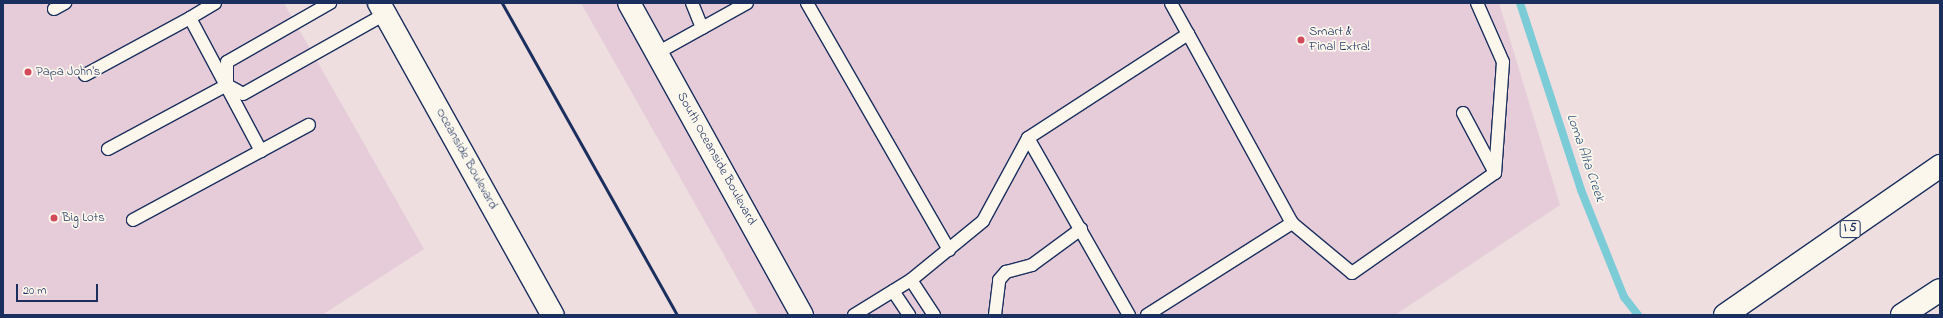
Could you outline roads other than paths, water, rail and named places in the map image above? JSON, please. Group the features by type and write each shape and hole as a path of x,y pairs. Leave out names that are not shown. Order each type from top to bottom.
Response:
{"main road":[{"name":"South Oceanside Boulevard","path":"629,3 802,315"},
{"name":"Oceanside Boulevard","path":"382,9 553,315"},
{"name":"I 5","path":"1725,315 1940,166"},
{"path":"1902,315 1940,290"}],"lane":[{"path":"54,10 65,3"},
{"path":"85,75 215,3"},
{"path":"227,85 227,62 330,3"},
{"path":"692,3 702,28"},
{"path":"657,53 747,3"},
{"path":"807,3 948,250"},
{"path":"1171,3 1292,223 1352,273 1495,173"},
{"path":"1477,3 1503,62 1495,173"},
{"path":"227,85 243,94 382,9"},
{"path":"190,18 261,151"},
{"path":"854,315 911,280 983,222 1028,138 1188,34"},
{"path":"108,149 227,85"},
{"path":"1463,113 1495,173"},
{"path":"133,220 310,125"},
{"path":"1028,138 1129,315"},
{"path":"1147,315 1292,223"},
{"path":"995,315 999,280 1006,272 1032,265 1081,229"},
{"path":"911,280 934,315"},
{"path":"893,291 909,315"}],"waterway":[{"name":"Loma Alta Creek","path":"1520,3 1581,190 1624,297 1638,315"}],"railway":[{"path":"502,3 677,315"}],"place":[{"name":"Smart & Final Extra!","path":"1301,40"},
{"name":"Papa John's","path":"28,72"},
{"name":"Big Lots","path":"54,218"}]}
